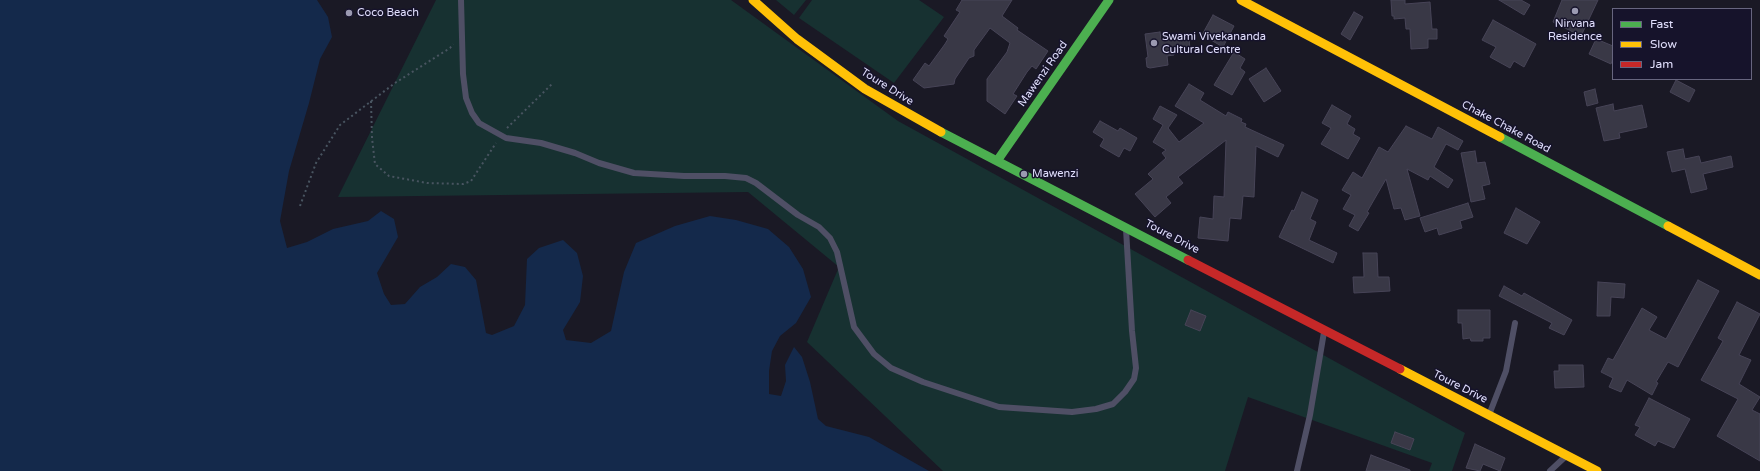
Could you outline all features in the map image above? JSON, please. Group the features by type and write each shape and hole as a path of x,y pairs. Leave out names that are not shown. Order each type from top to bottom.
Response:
{"street":[{"name":"Toure Drive","path":"753,0 796,39 865,89 925,124 1597,471"},
{"name":"Mawenzi Road","path":"997,161 1109,0"},
{"name":"Chake Chake Road","path":"1241,0 1760,275"}],"lane":[{"path":"461,0 463,74 469,106 479,123 500,136 541,142 575,153 599,163 634,173 684,176 725,176 746,178 756,182 798,215 819,227 830,238 837,252 854,327 874,354 891,368 923,382 998,407 1072,412 1096,409 1113,404 1125,392 1134,379 1136,368 1132,331 1126,227"},
{"path":"1489,416 1506,371 1515,323"},
{"path":"1297,471 1310,415 1324,330"},
{"path":"1550,471 1567,455"}],"path":[{"path":"300,206 316,163 340,125 401,79 450,48 461,32"},
{"path":"371,101 372,138 375,164 389,176 428,183 463,184 471,181 500,136 511,122 552,83"}],"green space":[{"path":"436,0 731,0 898,121 1465,433 1452,471 1429,471 1432,463 1248,397 1225,471 943,471 807,342 839,267 748,192 338,197"},
{"path":"776,0 806,0 794,15"},
{"path":"812,0 919,0 944,17 894,83 799,18"}],"water":[{"path":"0,0 317,0 328,17 332,37 320,59 289,171 280,221 287,248 307,242 333,229 368,221 381,211 394,219 398,237 377,273 384,294 391,305 405,304 420,287 437,277 451,264 465,267 476,280 486,333 492,335 514,326 525,305 527,259 539,248 563,240 577,253 583,276 580,302 563,330 566,340 591,343 611,331 624,272 636,243 675,226 710,216 736,220 768,229 789,247 803,269 811,297 796,323 780,336 772,351 769,371 769,394 781,396 786,381 785,365 794,347 802,357 810,382 818,419 826,426 869,437 929,471 0,471"}],"building":[{"path":"962,0 1012,0 1002,16 1018,28 1017,30 1048,51 1036,69 1032,66 1027,72 1013,94 1017,96 1005,114 987,101 987,79 1007,52 1010,43 990,28 974,50 974,56 969,58 955,79 954,84 924,88 913,80 925,63 929,66 945,44 948,39 944,36 960,12 956,10"},
{"path":"1391,0 1405,0 1405,4 1430,2 1432,29 1437,29 1437,39 1428,39 1428,48 1411,49 1410,29 1406,29 1405,18 1394,19 1394,16 1392,16"},
{"path":"1499,0 1521,0 1530,5 1524,15"},
{"name":"Nirvana Residence","path":"1562,0 1598,0 1581,36 1553,22"},
{"path":"1354,12 1363,17 1350,40 1341,34"},
{"path":"1213,15 1234,26 1223,47 1202,35"},
{"path":"1493,20 1536,44 1524,67 1514,61 1510,68 1490,57 1496,47 1482,40"},
{"path":"1160,32 1161,40 1189,37 1190,51 1174,53 1174,55 1167,56 1168,65 1150,68 1147,67 1146,58 1148,57 1145,34"},
{"path":"1596,39 1612,46 1611,64 1589,54"},
{"path":"1234,52 1245,59 1240,68 1245,72 1232,95 1214,85"},
{"path":"1266,68 1281,91 1264,102 1249,79"},
{"path":"1676,80 1695,90 1689,102 1670,92"},
{"path":"1189,84 1204,93 1200,100 1226,116 1228,112 1242,119 1241,122 1246,124 1245,127 1284,145 1278,157 1256,146 1254,197 1243,196 1241,219 1230,218 1228,241 1198,238 1200,217 1213,219 1214,196 1224,197 1226,140 1178,177 1183,183 1166,197 1171,203 1155,217 1135,194 1153,179 1148,174 1166,158 1162,153 1166,150 1153,142 1163,125 1153,119 1160,106 1177,115 1168,128 1179,142 1204,123 1175,106"},
{"path":"1595,89 1598,103 1587,106 1584,92"},
{"path":"1613,104 1614,111 1642,105 1647,127 1619,133 1620,138 1604,141 1596,108"},
{"path":"1332,105 1351,116 1347,124 1355,129 1353,134 1360,138 1348,159 1321,144 1331,128 1322,123"},
{"path":"1100,121 1118,131 1120,128 1137,138 1130,151 1124,148 1119,157 1100,146 1104,139 1093,132"},
{"path":"1406,126 1432,139 1438,127 1463,141 1458,150 1446,144 1434,167 1453,180 1448,188 1430,176 1428,180 1407,169 1420,216 1405,220 1401,208 1394,209 1386,179 1358,231 1349,226 1355,215 1343,209 1351,195 1342,190 1353,172 1362,178 1379,147 1388,152"},
{"path":"1683,149 1685,159 1699,156 1701,163 1731,156 1733,167 1703,174 1707,189 1691,193 1685,169 1672,172 1667,152"},
{"path":"1475,151 1477,163 1485,162 1490,184 1482,186 1485,199 1471,202 1461,153"},
{"path":"1302,192 1318,200 1310,219 1316,222 1309,240 1337,253 1333,263 1279,237 1292,210 1294,211"},
{"path":"1468,203 1473,217 1460,221 1462,228 1439,235 1437,228 1425,232 1420,218"},
{"path":"1516,208 1540,222 1527,244 1504,233"},
{"path":"1363,253 1377,253 1378,277 1389,277 1390,291 1354,293 1353,277 1364,277"},
{"path":"1698,280 1719,291 1678,367 1668,362 1656,382 1658,383 1652,395 1627,380 1621,392 1609,387 1613,378 1601,372 1608,358 1613,360 1642,308 1657,317 1649,330 1666,339"},
{"path":"1598,282 1625,284 1624,298 1611,297 1610,316 1597,316"},
{"path":"1504,286 1522,296 1524,293 1572,320 1564,335 1549,328 1552,323 1499,296"},
{"path":"1737,302 1760,314 1739,355 1751,360 1739,384 1760,397 1752,410 1760,414 1760,461 1717,436 1738,399 1701,380 1723,341 1718,338"},
{"path":"1191,310 1206,316 1200,331 1185,325"},
{"path":"1458,310 1490,310 1490,338 1483,338 1483,341 1471,341 1470,338 1463,339 1462,323 1458,323"},
{"path":"1559,365 1583,365 1584,387 1555,388 1554,371 1559,371"},
{"path":"1649,398 1690,419 1674,448 1658,441 1655,446 1635,435 1640,427 1635,425"},
{"path":"1395,432 1414,439 1410,450 1391,443"},
{"path":"1475,444 1505,458 1500,471 1483,464 1480,471 1466,468"},
{"path":"1371,455 1410,470 1410,471 1366,471"}],"traffic: fast":[{"path":"997,161 1109,0"},
{"path":"941,132 1188,260"},
{"path":"1500,137 1668,226"}],"traffic: slow":[{"path":"753,0 797,39 865,89 941,132"},
{"path":"1241,0 1500,137"},
{"path":"1668,226 1760,275"},
{"path":"1400,369 1597,471"}],"traffic: jam":[{"path":"1188,260 1400,369"}],"place":[{"name":"Nirvana Residence","path":"1575,11"},
{"name":"Coco Beach","path":"349,13"},
{"name":"Swami Vivekananda Cultural Centre","path":"1154,43"},
{"name":"Mawenzi","path":"1024,174"}]}
